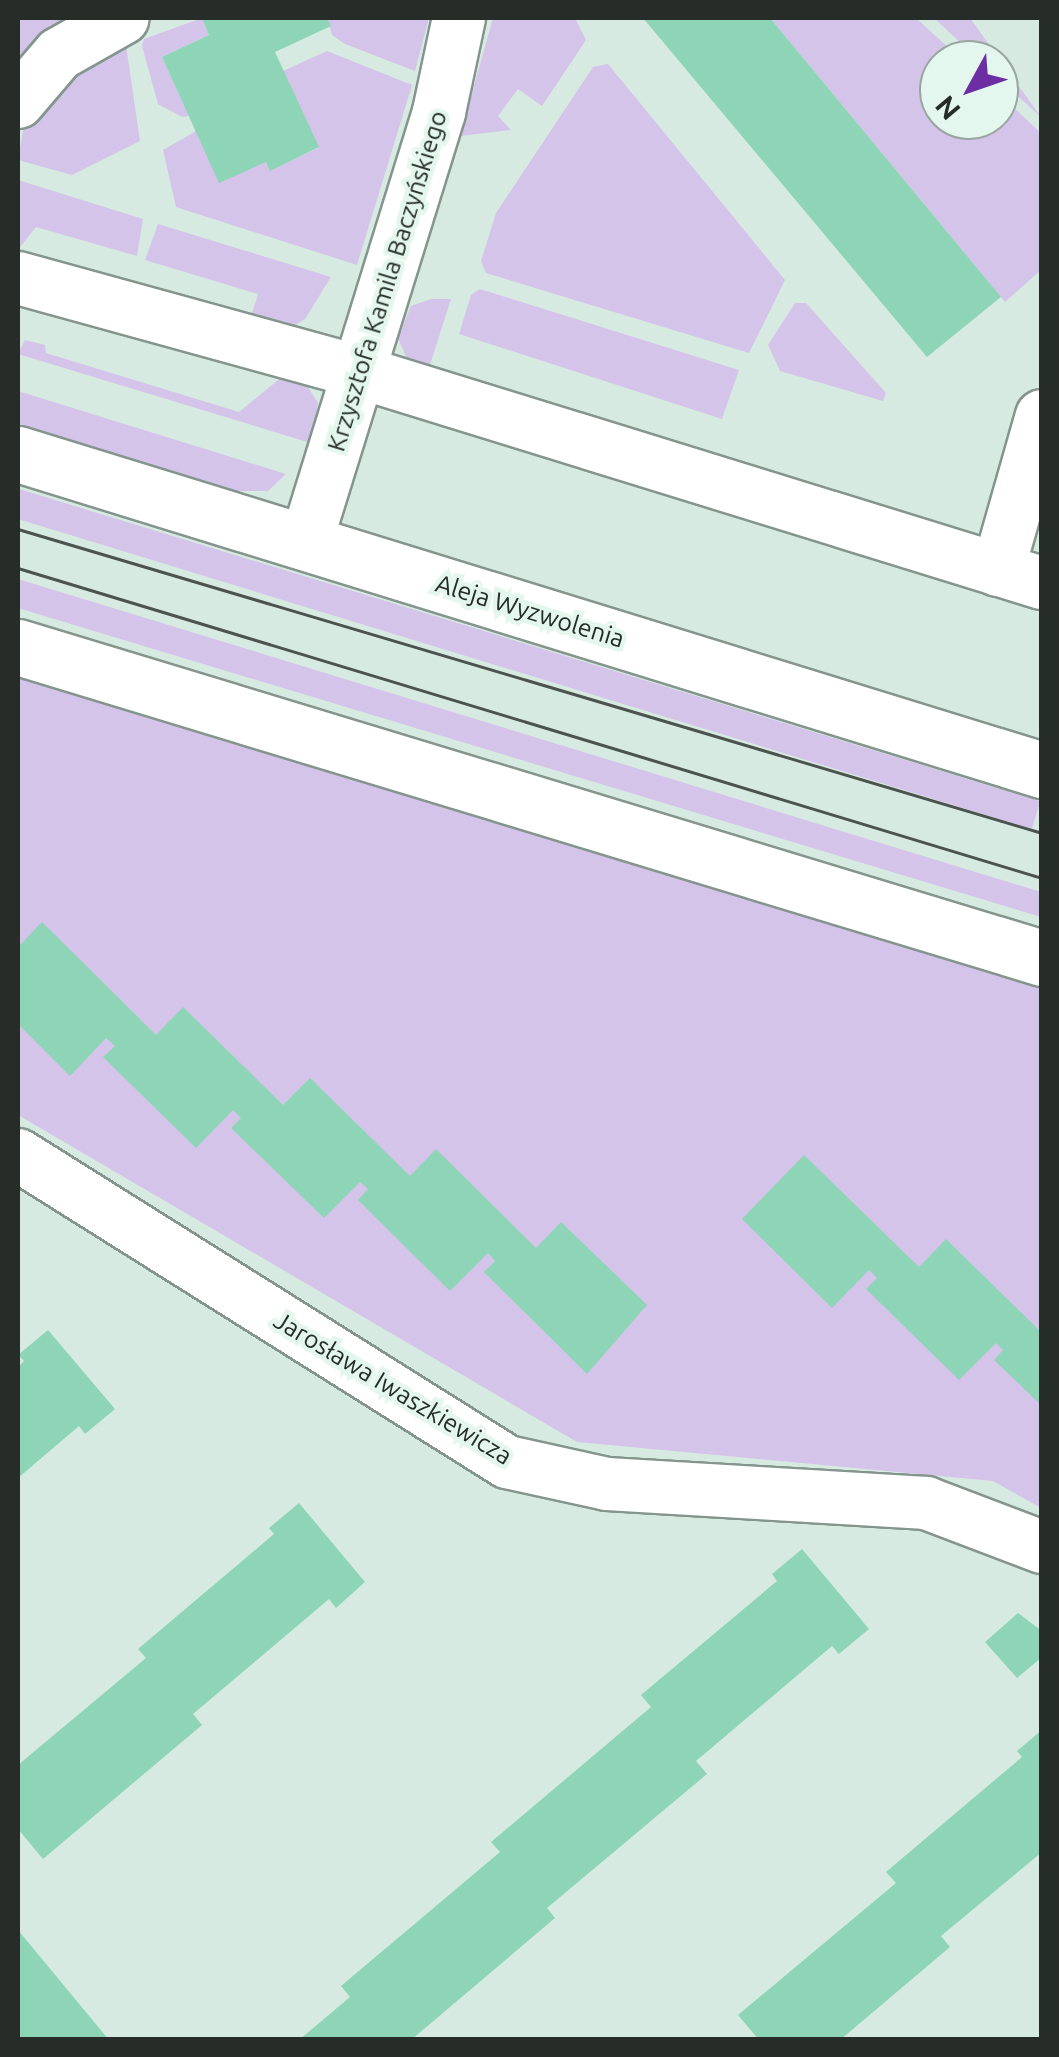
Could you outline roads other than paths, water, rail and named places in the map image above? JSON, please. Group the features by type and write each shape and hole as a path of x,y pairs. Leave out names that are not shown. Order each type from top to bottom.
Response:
{"main road":[{"name":"Aleja Wyzwolenia","path":"18,454 1042,770"},
{"path":"18,647 1042,958"}],"street":[{"path":"18,102 60,54 123,18"},
{"name":"Krzysztofa Kamila Baczyńskiego","path":"306,542 442,101 459,18"},
{"path":"18,278 359,372 1020,576 1042,416"},
{"name":"Jarosława Iwaszkiewicza","path":"18,1156 507,1462 607,1484 926,1503 1042,1548"}],"tram line":[{"path":"18,529 1042,833"},
{"path":"18,568 1042,878"}]}
